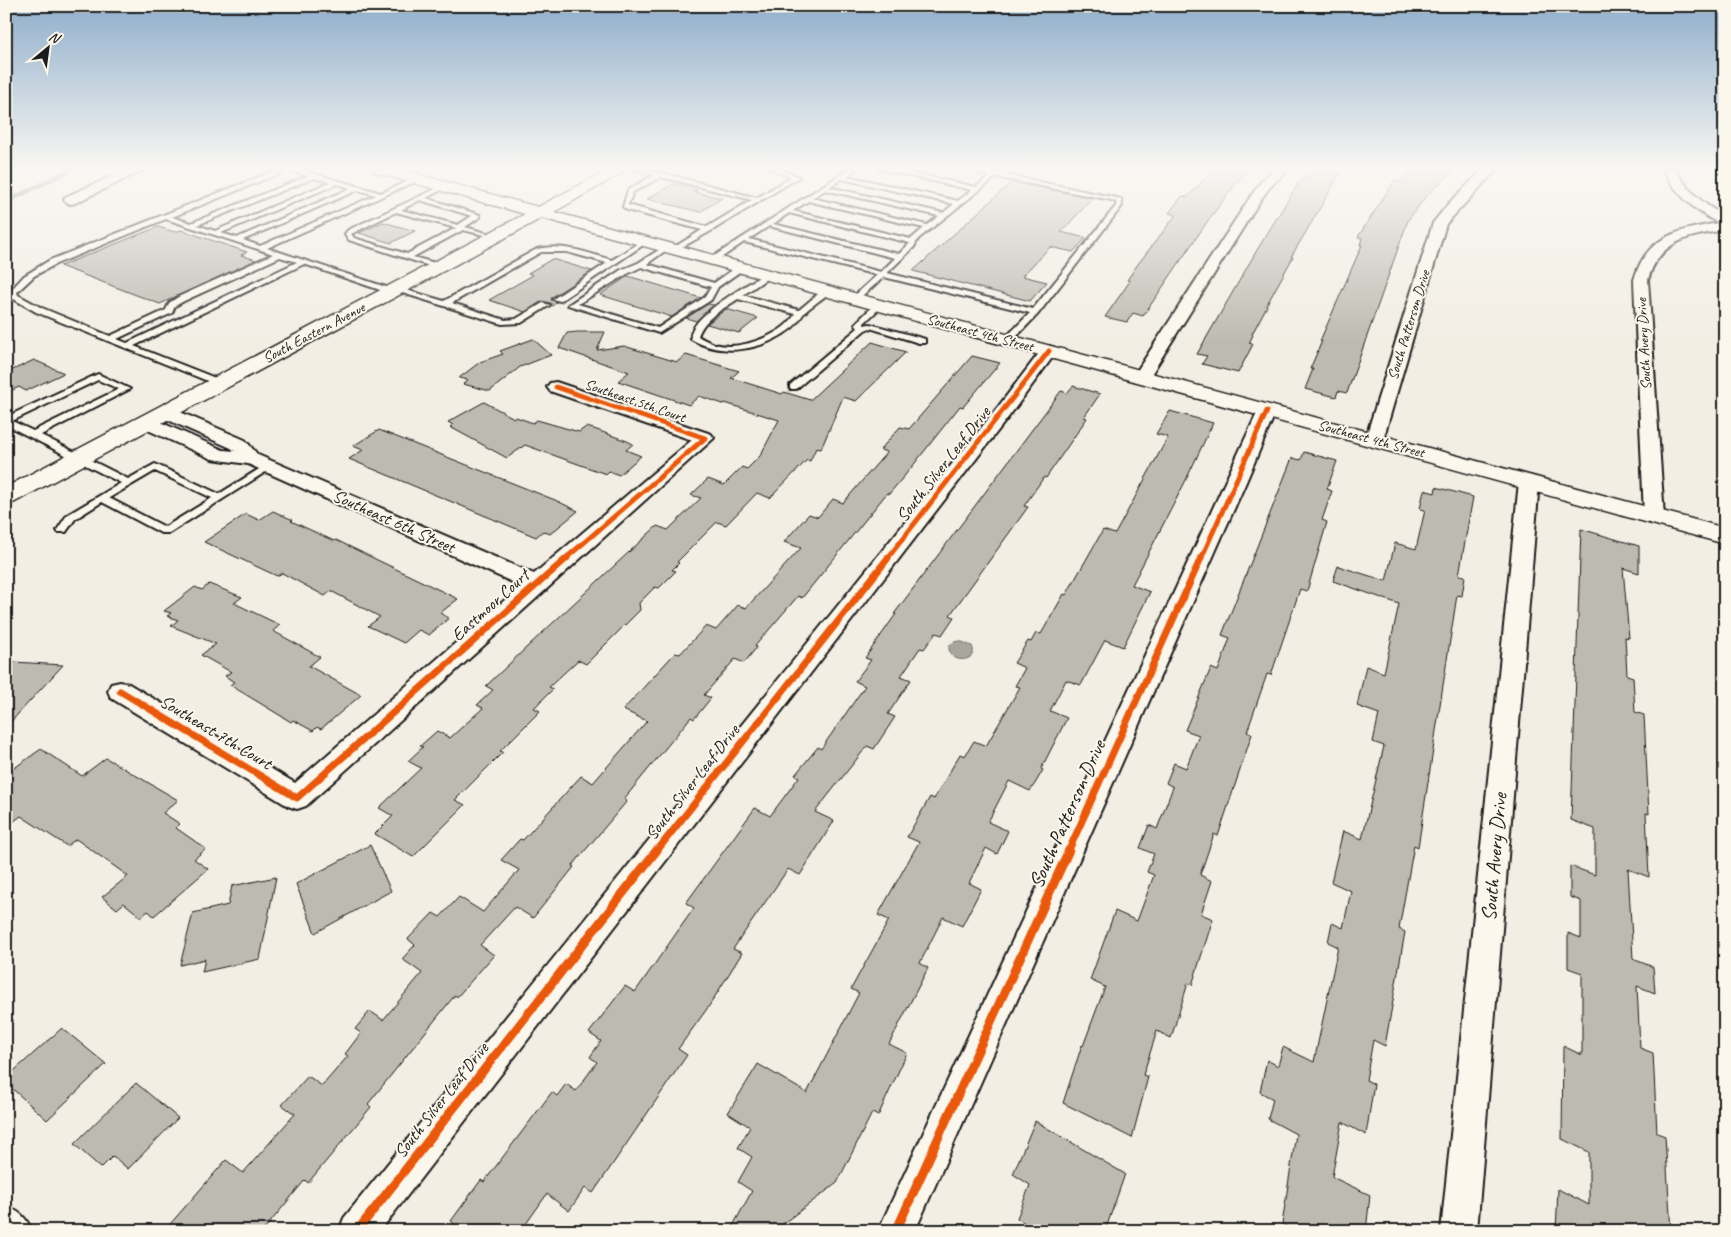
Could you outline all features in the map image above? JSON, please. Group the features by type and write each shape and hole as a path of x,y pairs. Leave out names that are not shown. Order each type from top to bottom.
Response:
{"main road":[{"name":"South Eastern Avenue","path":"6,497 514,227"},
{"name":"Southeast 4th Street","path":"592,227 1725,536"}],"street":[{"path":"1141,377 1237,227"},
{"name":"South Patterson Drive","path":"1374,440 1439,227"},
{"name":"South Avery Drive","path":"1654,516 1640,280 1642,267 1652,252 1670,240 1697,231 1721,227"},
{"name":"South Silver Leaf Drive","path":"357,1231 1004,411 1048,351"},
{"name":"Southeast 5th Court","path":"556,387 705,438"},
{"name":"South Patterson Drive","path":"896,1231 1267,411"},
{"name":"Southeast 6th Street","path":"165,412 238,444 261,462 537,584"},
{"name":"Southeast 6th Street","path":"146,422 219,455 261,462"},
{"name":"Eastmoor Court","path":"297,798 537,584 705,438"},
{"name":"South Avery Drive","path":"1459,1231 1529,482"},
{"name":"Southeast 7th Court","path":"120,691 297,798"},
{"path":"6,1224 14,1231"}],"lane":[{"path":"142,227 53,262 32,273 19,283 13,292 15,296 39,310 220,383"},
{"path":"196,227 394,290 512,323 546,305"},
{"path":"215,233 230,227"},
{"path":"238,240 268,227"},
{"path":"261,248 309,227"},
{"path":"359,227 348,234 351,240 439,267"},
{"path":"456,227 495,237"},
{"path":"697,227 709,230"},
{"path":"714,227 624,272 572,306 660,332 708,298 715,286 741,268"},
{"path":"712,260 763,227"},
{"path":"778,227 901,257"},
{"path":"851,227 914,242"},
{"path":"923,227 928,228"},
{"path":"1008,340 1035,312 1104,227"},
{"path":"407,257 461,228"},
{"path":"856,299 912,246 915,238 928,228"},
{"path":"743,240 1035,312"},
{"path":"556,299 646,241"},
{"path":"444,304 539,250 547,248 560,248 613,263"},
{"path":"110,339 169,311 172,305 181,299 280,254"},
{"path":"127,346 303,262"},
{"path":"641,265 715,286"},
{"path":"768,275 709,315 695,330 694,337 698,341 724,348 735,348 778,333 794,323 800,314 827,291"},
{"path":"737,296 800,314"},
{"path":"862,328 860,321 879,305"},
{"path":"169,311 187,317"},
{"path":"793,387 862,328 870,326 922,341"},
{"path":"6,421 98,376 126,389 33,435"},
{"path":"6,421 129,483"},
{"path":"102,498 165,531 220,498 261,462"},
{"path":"62,530 70,517 155,467 220,498"}],"shaded area":[{"path":"960,641 972,646 973,652 971,656 963,660 953,656 949,646 954,642"}],"building":[{"path":"158,227 175,232 181,230 247,252 241,255 256,260 160,304 60,266"},
{"path":"373,227 400,227 415,231 391,243 359,233"},
{"path":"962,227 1066,227 1061,232 1086,238 1073,252 1050,247 1022,276 1047,282 1030,301 913,271"},
{"path":"1167,227 1204,227 1143,316 1133,313 1127,322 1105,317 1130,281 1127,280"},
{"path":"1271,227 1309,227 1291,257 1293,257 1252,334 1249,343 1253,344 1238,373 1202,364 1207,356 1197,354"},
{"path":"1365,227 1406,227 1347,393 1338,391 1336,397 1305,389 1313,369 1310,369 1322,341 1320,341 1362,245 1360,245 1362,238 1358,237"},
{"path":"552,259 592,271 552,297 551,300 557,302 552,306 551,303 542,301 525,312 489,300 533,275 528,273"},
{"path":"628,276 701,298 672,317 600,295"},
{"path":"708,304 714,305 696,321 686,318"},
{"path":"726,309 758,318 739,333 707,324"},
{"path":"605,332 597,350 624,346 677,362 686,355 739,371 731,378 782,394 784,392 810,400 872,342 906,352 856,401 843,397 821,449 816,448 810,461 807,460 770,498 757,493 726,525 717,522 677,562 679,563 672,570 676,571 659,588 655,587 639,603 640,610 586,664 578,660 549,687 553,689 534,708 540,711 500,751 503,752 455,800 465,805 413,857 375,834 393,816 379,808 421,768 408,761 423,747 420,746 437,731 450,738 483,708 477,705 493,690 486,686 657,526 668,530 701,498 691,495 708,479 724,485 742,467 747,469 760,456 779,420 699,396 689,405 618,381 629,372 559,348 567,333"},
{"path":"533,339 551,355 520,367 490,391 463,384 468,380 459,378 480,362 503,354 500,351"},
{"path":"972,356 1000,363 963,407 960,406 911,468 889,494 887,493 802,598 798,596 755,646 757,647 744,663 735,659 704,695 711,698 694,719 691,717 624,799 627,801 572,866 574,867 533,918 515,907 480,945 494,955 457,997 455,995 368,1104 371,1107 308,1183 305,1180 263,1231 164,1231 226,1160 243,1173 295,1114 282,1105 308,1076 322,1086 348,1056 345,1054 361,1033 355,1029 370,1011 383,1020 422,973 402,959 415,945 408,939 433,913 440,917 459,897 483,912 519,870 501,860 520,839 523,840 581,776 593,783 647,721 623,710 675,653 680,654 706,626 716,630 738,605 746,608 801,548 784,542 809,514 818,517 833,499 843,503 887,452 880,450 900,427 909,429"},
{"path":"34,360 64,373 26,391 19,387 6,393 6,373"},
{"path":"1073,386 1100,394 1084,417 1087,418 1046,478 1044,477 1024,506 1028,507 950,615 954,617 942,635 936,633 924,649 920,648 901,676 911,680 888,714 895,717 874,749 867,746 815,812 834,821 800,875 788,869 733,949 742,953 709,1006 678,1049 687,1055 593,1193 585,1188 569,1211 547,1194 521,1231 463,1231 451,1221 481,1180 484,1182 552,1092 557,1096 566,1084 576,1091 597,1062 590,1057 601,1041 589,1033 625,986 635,992 694,908 686,903 755,808 770,816 799,777 795,775 818,747 821,749 865,686 855,681 871,660 865,658 896,614 894,614 1061,391 1067,393"},
{"path":"484,402 514,418 533,423 537,420 579,432 586,427 594,429 633,444 626,450 641,456 619,475 609,471 606,474 525,445 507,458 450,427 453,425 448,422"},
{"path":"1170,411 1213,423 1132,585 1150,592 1123,647 1105,640 1081,685 1066,680 1050,711 1067,718 1041,769 1043,770 1030,791 1009,781 988,822 1008,831 997,854 986,848 969,883 981,889 962,926 943,917 920,963 928,968 889,1044 907,1053 878,1116 872,1113 837,1183 773,1231 730,1231 752,1191 738,1182 752,1157 738,1148 750,1127 728,1113 758,1064 807,1093 859,993 851,989 889,920 878,915 919,842 907,837 930,797 934,799 960,754 965,756 974,741 986,746 1020,687 1015,686 1025,668 1014,663 1028,641 1031,642 1036,633 1041,634 1064,594 1066,595 1103,530 1115,534 1168,437 1156,434"},
{"path":"379,430 555,500 578,511 550,534 543,531 536,537 349,459 363,450 353,446"},
{"path":"1304,452 1337,461 1327,489 1332,491 1322,520 1327,522 1307,591 1300,589 1271,675 1267,674 1247,732 1252,734 1218,836 1214,834 1200,875 1212,881 1201,914 1213,919 1192,985 1188,983 1171,1038 1157,1031 1143,1075 1148,1077 1132,1138 1063,1103 1082,1045 1105,987 1090,980 1115,911 1137,921 1154,875 1147,872 1154,854 1140,848 1149,825 1157,829 1173,787 1166,783 1174,763 1186,768 1199,735 1185,730 1211,668 1218,671 1230,638 1222,635 1292,458 1301,460"},
{"path":"1436,487 1473,497 1459,575 1465,576 1462,596 1457,595 1418,847 1414,845 1399,929 1405,932 1385,1046 1373,1040 1366,1080 1374,1084 1366,1135 1342,1122 1332,1177 1370,1195 1366,1231 1295,1231 1282,1224 1296,1134 1268,1119 1273,1099 1260,1092 1267,1060 1278,1066 1283,1047 1314,1062 1338,947 1328,942 1332,923 1343,928 1351,891 1331,882 1343,831 1362,839 1384,746 1373,742 1379,714 1357,706 1366,666 1384,673 1399,604 1333,581 1338,566 1386,581 1395,543 1416,549 1425,510 1420,509 1424,490 1435,493"},
{"path":"273,511 458,599 440,613 449,618 429,635 419,630 404,643 368,626 380,617 331,591 325,596 282,573 277,576 204,542 246,514 259,520"},
{"path":"1581,529 1639,546 1639,573 1623,568 1629,638 1625,637 1627,675 1633,677 1635,712 1644,715 1649,814 1646,813 1649,877 1628,869 1633,959 1653,967 1655,993 1637,986 1640,1048 1653,1053 1657,1133 1665,1136 1671,1231 1556,1231 1558,1189 1589,1205 1589,1152 1562,1139 1563,1046 1582,1055 1582,973 1568,968 1568,933 1581,938 1581,901 1570,897 1570,866 1595,875 1595,829 1571,820"},
{"path":"209,584 242,597 234,603 280,625 273,631 320,657 309,666 361,695 321,729 317,727 313,731 293,720 291,722 230,685 234,682 225,676 231,672 201,655 216,644 171,626 178,620 167,616 171,613 164,611 195,587 202,590"},
{"path":"14,662 63,665 6,727 6,669"},
{"path":"41,749 82,776 106,758 178,800 163,813 180,824 176,828 206,849 194,859 208,869 154,916 148,911 141,917 124,903 117,909 102,897 128,876 76,839 67,846 21,816 6,827 6,774"},
{"path":"370,845 391,891 315,933 296,884"},
{"path":"276,877 260,959 202,972 205,959 180,965 193,913 228,905 232,886"},
{"path":"62,1028 106,1064 47,1120 6,1083 6,1078"},
{"path":"136,1083 178,1118 128,1169 113,1156 101,1168 74,1144"},
{"path":"1035,1121 1125,1174 1105,1231 1037,1231 1017,1218 1030,1185 1013,1174"}],"cycle path":[{"path":"357,1231 1004,411 1049,351"},
{"path":"120,691 297,798 537,584 705,438 556,387"},
{"path":"896,1231 1267,411"}]}
